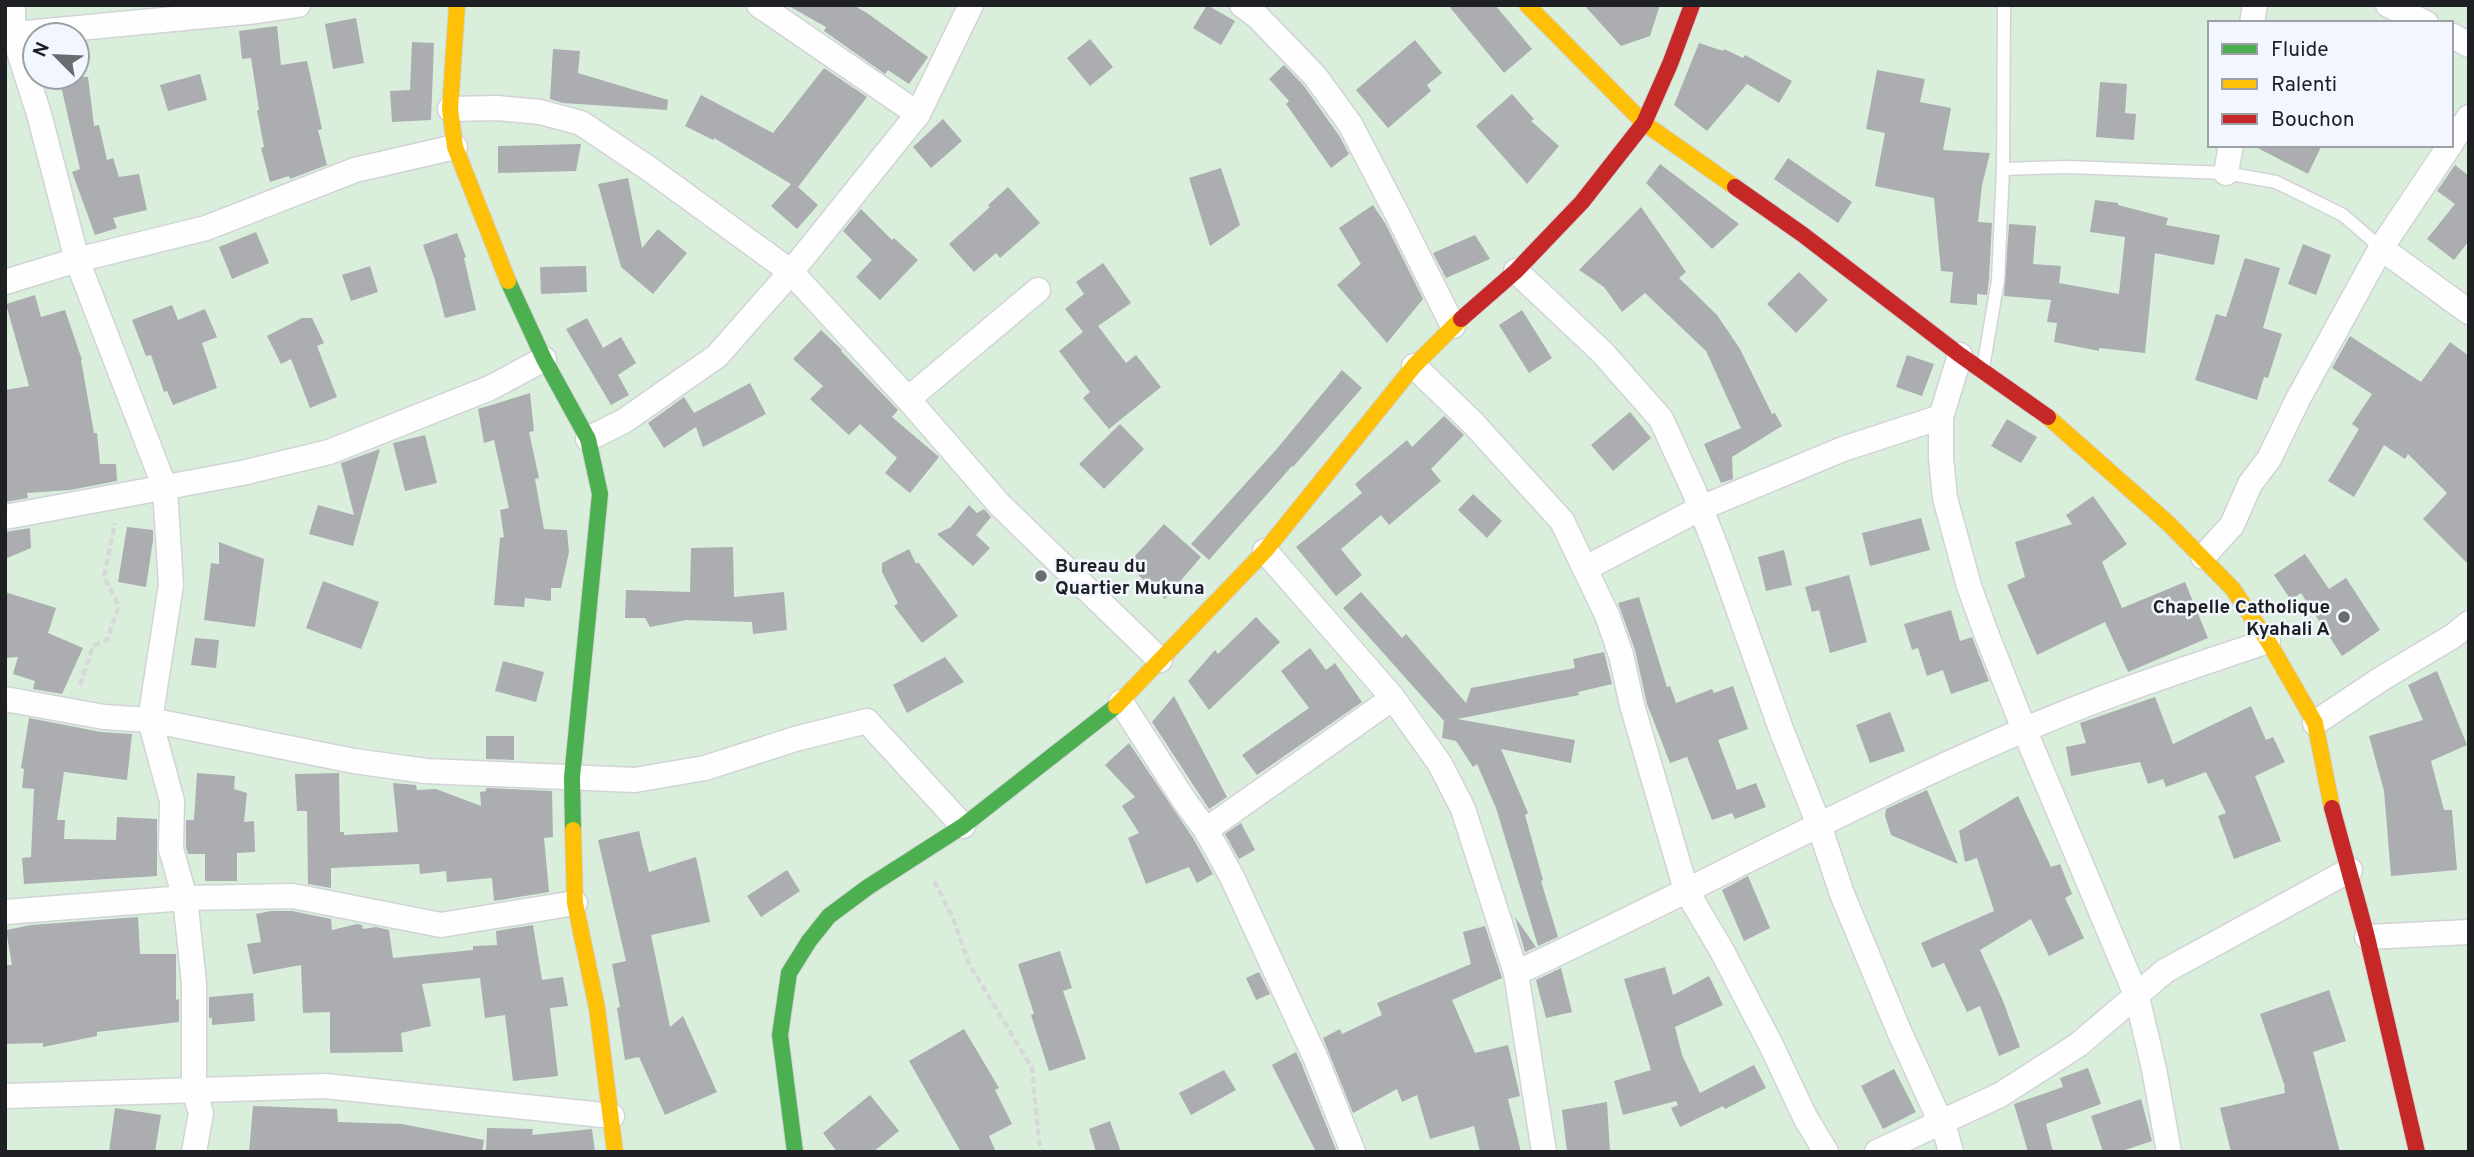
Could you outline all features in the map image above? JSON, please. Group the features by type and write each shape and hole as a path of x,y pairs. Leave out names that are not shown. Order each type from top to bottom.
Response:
{"street":[{"path":"13,5 9,34 38,114 77,260 165,488 171,585 150,720 172,801 171,849 185,898 194,983 194,1090 201,1114 194,1152"},
{"path":"9,34 257,12 298,5"},
{"path":"457,5 450,109 455,148 496,253 544,359 588,439 600,494 572,777 575,903 597,1008 615,1152"},
{"path":"759,5 918,114"},
{"path":"588,439 624,421 718,356 791,272 918,114 971,5"},
{"path":"1527,5 1644,123 1802,234 1960,355 1983,368 2048,416 2123,482 2232,588 2268,641 2315,723 2331,805 2367,937 2417,1152"},
{"path":"795,1152 780,1035 789,973 809,941 829,916 868,887 963,826 1121,702 1265,551 1414,366 1453,326 1516,271 1581,202 1644,123 1692,5"},
{"path":"2388,5 2422,21"},
{"path":"1256,9 1315,76 1350,124 1453,326"},
{"path":"2453,36 2469,45"},
{"path":"450,109 497,108 540,112 581,123 651,170 791,272 908,399 1000,506 1160,660"},
{"path":"2453,141 2469,117"},
{"path":"2226,173 2231,147"},
{"path":"2203,557 2232,524 2250,484 2269,459 2298,399 2381,248 2449,147"},
{"path":"5,282 77,260 206,228 355,170 455,148"},
{"path":"2381,248 2469,312"},
{"path":"1516,271 1602,352 1661,419 1701,508 1842,894 1951,1152"},
{"path":"908,399 1038,290"},
{"path":"1960,355 1941,418 1945,498 1969,586 2024,729 2137,997 2169,1152"},
{"path":"5,517 242,473 329,452 490,388 544,359"},
{"path":"1414,366 1474,424 1562,521 1607,614 1621,655 1632,705 1686,890 1772,1047 1805,1118 1826,1152"},
{"path":"1586,568 1701,508 1843,449 1941,418"},
{"path":"1265,551 1393,698 1440,764 1463,809 1516,972 1544,1152"},
{"path":"2315,723 2453,636 2469,623"},
{"path":"1516,972 2024,729 2128,689 2268,641"},
{"path":"1206,830 1393,698"},
{"path":"5,699 104,717 150,720 354,761 426,771 635,780 705,768 795,739 867,720 963,826"},
{"path":"1121,702 1206,830 1232,877 1316,1059 1353,1152"},
{"path":"1877,1152 2000,1095 2078,1045 2165,971 2350,870"},
{"path":"5,912 185,898 293,896 441,925 575,903"},
{"path":"2367,937 2469,932"},
{"path":"5,1096 325,1086 612,1116"}],"lane":[{"path":"1983,368 1998,281 2003,169 2004,5"},
{"path":"2003,169 2068,167 2226,173 2276,182 2343,215 2381,248"}],"path":[{"path":"74,710 93,646 107,640 119,606 104,577 111,536 124,496"},
{"path":"920,854 953,918 968,962 1032,1068 1039,1142 1043,1152"}],"green space":[{"path":"5,5 2469,5 2469,1152 5,1152"}],"building":[{"path":"787,5 853,5 928,57 909,84 888,70 885,74 824,31 826,27"},
{"path":"1207,5 1235,21 1221,45 1193,28"},
{"path":"1448,5 1495,5 1532,49 1504,73"},
{"path":"1584,5 1660,5 1650,36 1621,46"},
{"path":"356,18 364,63 333,69 325,24"},
{"path":"277,26 281,65 307,61 322,129 318,130 327,165 290,179 289,176 270,182 261,148 264,147 251,58 242,59 239,31"},
{"path":"1090,39 1113,67 1090,86 1067,58"},
{"path":"1415,40 1442,73 1427,85 1431,91 1388,128 1356,90"},
{"path":"412,42 434,43 431,120 392,122 390,91 410,90"},
{"path":"1699,43 1723,51 1724,49 1743,58 1745,55 1792,81 1779,103 1747,84 1707,131 1674,105"},
{"path":"553,49 580,51 578,73 668,100 667,110 563,103 550,99"},
{"path":"1284,65 1304,86 1349,154 1331,168 1286,104 1289,101 1269,79"},
{"path":"824,68 867,97 798,187 818,205 797,229 771,206 791,184 714,138 713,140 685,126 701,95 773,133"},
{"path":"1877,70 1925,79 1920,102 1951,108 1943,150 1990,153 1982,185 1978,222 1992,223 1989,279 1987,295 1977,294 1977,305 1950,303 1953,272 1941,271 1934,198 1875,186 1885,133 1866,129"},
{"path":"200,74 207,100 168,111 160,85"},
{"path":"2100,82 2127,84 2125,113 2136,114 2134,140 2096,137"},
{"path":"62,91 90,91 94,126 99,125 107,160 113,158 119,177 139,174 147,210 113,218 117,228 95,235 72,172 80,169"},
{"path":"1512,94 1534,119 1531,121 1559,146 1527,184 1476,126"},
{"path":"943,119 962,141 931,168 913,147"},
{"path":"581,144 576,171 498,173 498,146"},
{"path":"2256,147 2321,147 2308,174"},
{"path":"1788,158 1852,202 1838,223 1774,179"},
{"path":"1660,164 1739,224 1712,249 1646,183"},
{"path":"2455,165 2469,176 2469,241 2454,260 2427,239 2455,204 2437,191"},
{"path":"1221,168 1240,225 1210,246 1189,178"},
{"path":"628,178 642,248 658,229 687,253 653,294 621,267 598,184"},
{"path":"1008,187 1040,223 1000,258 996,253 974,272 949,244"},
{"path":"2095,200 2118,203 2168,218 2166,225 2220,235 2214,265 2155,253 2145,353 2099,348 2099,351 2054,342 2057,323 2047,322 2051,300 2004,296 2009,224 2036,226 2033,264 2061,266 2059,283 2119,294 2125,237 2090,232"},
{"path":"1373,205 1385,223 1423,299 1387,343 1337,285 1361,264 1339,228"},
{"path":"1641,207 1686,272 1679,278 1717,315 1740,349 1772,414 1775,413 1782,426 1732,457 1733,479 1721,483 1704,444 1741,428 1706,351 1645,293 1622,312 1604,287 1579,270"},
{"path":"861,209 892,240 894,238 918,260 880,300 856,277 872,260 843,231"},
{"path":"256,232 269,263 232,279 219,247"},
{"path":"457,233 466,257 464,258 476,310 445,318 423,245"},
{"path":"1475,235 1490,259 1446,278 1433,253"},
{"path":"2303,244 2331,255 2316,295 2288,284"},
{"path":"2245,258 2280,268 2263,328 2282,334 2268,378 2264,377 2257,400 2195,380 2216,314 2226,317"},
{"path":"1103,263 1131,303 1098,326 1126,363 1136,355 1161,387 1109,429 1083,398 1090,392 1059,351 1083,332 1065,309 1084,294 1076,282"},
{"path":"370,266 378,292 351,301 342,275"},
{"path":"586,266 587,292 541,294 540,267"},
{"path":"1799,272 1828,300 1796,333 1767,304"},
{"path":"35,295 41,317 65,310 82,360 94,433 97,433 100,464 116,464 117,481 70,490 27,493 28,498 5,502 5,390 29,386 6,304"},
{"path":"172,305 178,320 205,309 217,337 202,343 217,388 173,405 167,391 164,392 151,355 146,356 132,320"},
{"path":"1522,310 1552,358 1529,373 1499,325"},
{"path":"302,318 312,318 324,343 317,346 337,397 310,408 291,359 281,364 267,336"},
{"path":"587,318 603,348 621,337 636,363 618,375 629,395 611,405 566,329"},
{"path":"821,330 898,410 892,417 939,457 910,493 885,473 897,458 860,424 849,435 810,399 823,386 793,359"},
{"path":"2350,336 2421,382 2450,342 2469,356 2469,565 2423,519 2447,493 2408,454 2405,459 2384,445 2354,497 2328,481 2359,429 2352,424 2372,394 2332,368"},
{"path":"1907,355 1934,364 1922,396 1896,387"},
{"path":"1342,370 1362,388 1209,560 1191,544 1275,451"},
{"path":"750,383 766,414 703,447 696,427 664,448 648,423 684,397 694,413"},
{"path":"530,393 534,431 529,432 539,478 535,479 544,529 567,530 569,552 561,588 551,588 551,601 525,598 524,607 494,605 500,538 504,537 500,510 509,508 494,440 484,443 478,409"},
{"path":"1630,412 1651,438 1613,471 1591,445"},
{"path":"1444,416 1464,435 1431,469 1441,481 1389,525 1381,515 1341,549 1362,575 1336,596 1296,547 1362,493 1355,484 1407,440 1412,447"},
{"path":"2007,419 2037,437 2021,463 1991,446"},
{"path":"1120,424 1144,449 1104,489 1079,464"},
{"path":"425,435 437,483 405,491 393,443"},
{"path":"380,449 353,546 309,534 318,505 354,515 341,463"},
{"path":"1473,494 1502,521 1487,538 1458,510"},
{"path":"2093,496 2127,544 2102,562 2122,608 2185,582 2208,638 2128,672 2105,622 2037,655 2007,585 2025,577 2015,542 2072,524 2066,515"},
{"path":"969,505 977,513 984,509 991,517 976,535 990,548 973,566 937,534 951,527"},
{"path":"1921,518 1930,550 1870,566 1862,533"},
{"path":"1164,524 1201,557 1165,599 1127,565"},
{"path":"127,527 153,530 146,587 118,582"},
{"path":"30,528 31,548 5,559 5,532"},
{"path":"219,542 264,559 255,627 204,620 211,563 219,564"},
{"path":"733,547 734,597 784,592 787,630 753,634 752,622 686,620 650,627 645,618 625,618 626,590 690,592 691,548"},
{"path":"909,549 916,564 918,562 958,616 922,643 894,606 898,603 882,572 882,563"},
{"path":"1784,550 1792,585 1766,591 1758,557"},
{"name":"Chapelle Catholique Kyahali A","path":"2305,554 2329,589 2346,578 2380,630 2342,656 2301,593 2291,600 2274,575"},
{"path":"1849,575 1867,642 1830,653 1819,610 1812,612 1805,587"},
{"path":"323,581 379,602 361,649 306,628"},
{"path":"5,592 56,608 48,633 83,648 62,694 33,689 35,681 13,674 18,657 5,658"},
{"path":"1361,592 1402,638 1406,634 1466,703 1471,688 1575,668 1573,659 1604,652 1612,684 1578,692 1579,695 1457,719 1575,740 1571,763 1501,749 1528,813 1525,815 1558,937 1538,946 1496,808 1477,764 1473,767 1456,741 1442,738 1444,721 1343,608"},
{"path":"1639,597 1667,687 1670,686 1676,703 1712,689 1714,693 1733,686 1748,729 1718,740 1737,790 1756,783 1766,807 1735,819 1732,813 1712,820 1687,757 1670,763 1647,704 1635,650 1618,603"},
{"path":"1951,610 1960,641 1972,637 1989,681 1951,694 1943,670 1927,676 1918,648 1912,650 1904,624"},
{"path":"1256,617 1280,642 1209,710 1188,681 1215,650 1218,654"},
{"path":"195,638 219,640 216,668 191,665"},
{"path":"1310,648 1326,670 1335,663 1362,702 1257,775 1242,755 1309,708 1281,671"},
{"path":"945,657 964,682 907,713 893,685"},
{"path":"503,661 544,672 536,702 495,691"},
{"path":"2437,671 2467,745 2431,761 2444,810 2452,810 2457,870 2391,876 2384,791 2369,736 2423,720 2408,685"},
{"path":"1174,696 1227,797 1209,809 1152,722"},
{"path":"2155,697 2173,744 2251,706 2266,740 2273,737 2285,762 2255,776 2281,841 2234,859 2218,816 2226,813 2206,772 2166,787 2163,779 2148,784 2140,762 2071,776 2066,747 2086,743 2080,723"},
{"path":"1890,712 1905,751 1870,763 1856,725"},
{"path":"29,718 101,732 132,734 127,780 64,772 57,820 65,820 64,839 116,840 117,817 157,819 157,876 24,884 22,858 31,857 34,789 22,788 24,769 21,768"},
{"path":"486,736 514,736 514,760 486,759"},
{"path":"1129,743 1193,838 1213,874 1197,883 1189,867 1146,884 1128,838 1139,833 1122,806 1135,797 1105,765"},
{"path":"197,773 235,776 234,789 247,793 244,822 254,821 255,852 237,853 237,881 205,881 205,854 188,854 186,820 194,820"},
{"path":"339,773 340,832 344,832 344,835 398,832 393,783 416,785 417,790 436,789 481,806 480,792 486,791 486,788 552,791 553,837 544,838 549,892 494,901 492,878 447,882 446,871 420,874 419,864 331,868 331,888 308,884 307,811 297,811 295,774"},
{"path":"1927,790 1958,864 1891,835 1885,816 1886,809"},
{"path":"2018,796 2051,867 2060,864 2072,894 2065,898 2084,938 2049,956 2031,919 1980,950 2020,1047 1999,1056 1980,1006 1967,1012 1944,963 1932,968 1921,943 1994,911 1977,858 1965,862 1959,831"},
{"path":"1241,823 1255,850 1239,859 1225,834"},
{"path":"639,831 649,872 696,857 710,922 651,935 670,1027 683,1016 717,1092 665,1115 639,1057 625,1060 617,1008 620,1007 612,964 626,961 598,840"},
{"path":"787,870 800,891 761,917 747,896"},
{"path":"1748,876 1770,928 1744,941 1722,890"},
{"path":"292,911 331,919 332,930 357,924 362,925 363,929 376,927 389,930 393,958 497,945 496,931 533,925 542,980 563,977 568,1006 550,1008 558,1076 513,1081 505,1015 485,1018 480,978 422,984 431,1026 401,1033 403,1052 330,1053 330,1012 303,1013 301,965 253,974 247,944 261,942 256,914"},
{"path":"138,917 140,954 176,954 179,1022 97,1032 97,1036 43,1047 43,1043 5,1044 5,965 12,965 6,930 31,925"},
{"path":"1515,917 1536,947 1525,952"},
{"path":"1485,926 1502,978 1452,1000 1475,1053 1508,1045 1520,1096 1508,1099 1521,1152 1480,1152 1474,1126 1430,1139 1417,1095 1402,1102 1397,1089 1353,1113 1323,1038 1340,1029 1342,1034 1382,1015 1377,1003 1471,964 1463,932"},
{"path":"1060,951 1072,988 1063,991 1086,1059 1049,1071 1018,964"},
{"path":"1665,967 1673,995 1709,976 1723,1005 1675,1027 1682,1055 1700,1093 1754,1065 1766,1088 1725,1109 1723,1106 1680,1127 1671,1108 1678,1105 1676,1101 1623,1115 1614,1081 1651,1070 1624,979"},
{"path":"1561,968 1572,1012 1546,1018 1536,980"},
{"path":"1259,972 1270,994 1256,1000 1246,978"},
{"path":"2329,990 2346,1041 2313,1052 2340,1152 2231,1152 2220,1108 2285,1093 2260,1014"},
{"path":"253,993 255,1021 212,1025 212,1018 209,1018 209,997"},
{"path":"964,1029 999,1088 995,1090 1012,1124 989,1136 996,1152 961,1152 909,1061"},
{"path":"1296,1052 1337,1152 1316,1152 1272,1065"},
{"path":"2088,1068 2101,1104 2046,1124 2053,1152 2028,1152 2014,1104 2063,1087 2060,1078"},
{"path":"1894,1069 1916,1112 1883,1129 1861,1086"},
{"path":"1224,1070 1236,1090 1191,1115 1179,1093"},
{"path":"870,1095 899,1131 873,1152 837,1152 823,1133"},
{"path":"2141,1099 2152,1141 2119,1152 2103,1152 2091,1116"},
{"path":"1607,1102 1610,1152 1567,1152 1562,1110"},
{"path":"253,1106 337,1109 338,1122 402,1124 484,1140 482,1152 249,1152"},
{"path":"115,1108 161,1115 155,1152 109,1152"},
{"path":"1110,1121 1121,1152 1096,1152 1089,1129"},
{"path":"487,1128 533,1129 532,1135 592,1129 595,1152 486,1152"}],"traffic: fast":[{"path":"508,281 544,359 588,439 600,494 572,777 573,830"},
{"path":"795,1152 780,1035 789,973 809,941 829,916 868,887 963,826 1116,706"}],"traffic: slow":[{"path":"457,5 450,109 455,147 508,281"},
{"path":"1527,5 1644,123 1735,187"},
{"path":"1116,706 1265,551 1414,366 1461,319"},
{"path":"2048,417 2169,524 2232,588 2268,641 2315,723 2332,808"},
{"path":"573,830 575,903 597,1008 615,1152"}],"traffic: jam":[{"path":"1461,319 1516,271 1582,202 1644,123 1692,5"},
{"path":"1735,187 1802,234 1960,355 2048,417"},
{"path":"2332,808 2367,937 2417,1152"}],"place":[{"name":"Bureau du Quartier Mukuna","path":"1041,576"},
{"name":"Chapelle Catholique Kyahali A","path":"2344,617"}]}
